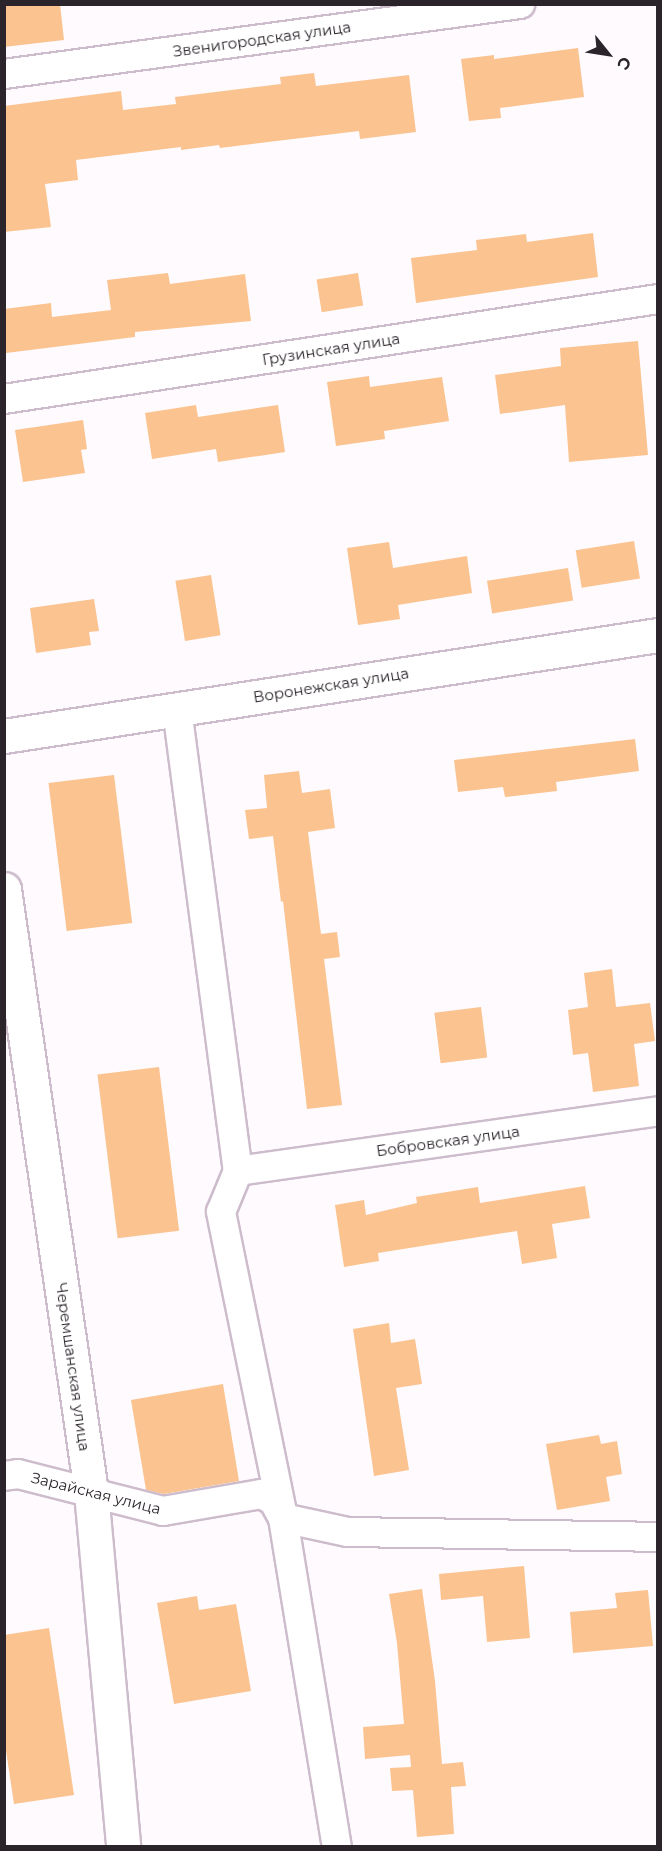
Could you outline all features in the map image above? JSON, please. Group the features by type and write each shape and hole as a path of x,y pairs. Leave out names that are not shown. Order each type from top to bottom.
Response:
{"street":[{"name":"Звенигородская улица","path":"4,74 520,4"},
{"name":"Грузинская улица","path":"4,399 657,299"},
{"name":"Воронежская улица","path":"4,736 657,635"},
{"path":"177,709 238,1171 221,1212 283,1518 337,1846"},
{"name":"Черемшанская улица","path":"4,889 91,1492 123,1846"},
{"name":"Бобровская улица","path":"238,1171 657,1111"},
{"name":"Зарайская улица","path":"4,1476 18,1474 163,1511 261,1494 273,1500 283,1518"},
{"path":"283,1518 348,1532 657,1537"}],"building":[{"path":"4,4 60,4 64,40 4,47"},
{"path":"578,48 584,97 500,108 501,118 469,121 461,59 494,55 494,59"},
{"path":"314,73 316,86 409,75 416,132 360,139 359,131 220,148 219,145 181,150 181,147 76,160 78,180 45,184 51,227 4,232 4,106 121,91 123,110 176,104 175,97 281,84 280,77"},
{"path":"593,233 598,277 416,303 411,258 477,250 476,240 526,234 527,242"},
{"path":"168,273 170,284 245,274 251,321 135,332 135,337 6,353 4,309 51,303 52,317 111,310 107,280"},
{"path":"358,273 363,306 322,312 317,280"},
{"path":"638,341 648,455 569,462 565,405 500,414 495,375 561,366 560,348"},
{"path":"369,376 370,387 442,377 449,421 384,431 385,439 336,446 327,382"},
{"path":"196,405 198,417 278,405 285,452 218,462 216,449 152,459 145,413"},
{"path":"83,420 87,449 81,450 85,473 23,482 15,430"},
{"path":"634,541 640,579 582,588 576,550"},
{"path":"389,542 393,568 467,556 472,593 398,605 400,619 358,625 347,548"},
{"path":"568,568 573,601 492,613 487,581"},
{"path":"211,575 221,635 185,641 175,581"},
{"path":"94,599 99,631 89,632 91,645 36,653 30,608"},
{"path":"635,739 639,771 556,782 557,791 505,797 503,787 458,792 454,760"},
{"path":"299,771 302,793 330,789 335,828 308,832 321,934 337,932 340,957 324,959 342,1105 307,1109 283,901 281,902 273,836 249,839 245,810 267,808 264,775"},
{"path":"114,775 132,923 67,931 48,783"},
{"path":"612,969 616,1007 650,1003 655,1041 634,1044 639,1086 593,1092 588,1053 573,1055 568,1010 588,1007 584,973"},
{"path":"481,1007 487,1058 441,1063 434,1013"},
{"path":"159,1067 179,1231 118,1238 97,1075"},
{"path":"585,1186 590,1218 552,1224 557,1258 522,1264 517,1231 378,1253 379,1261 344,1267 335,1205 364,1200 366,1215 417,1203 416,1197 478,1187 480,1203"},
{"path":"389,1323 391,1343 415,1339 422,1384 396,1388 409,1470 374,1476 353,1329"},
{"path":"223,1384 239,1481 164,1494 146,1490 131,1400"},
{"path":"599,1435 601,1444 617,1441 622,1474 606,1477 610,1501 557,1510 546,1444"},
{"path":"524,1566 530,1638 487,1642 483,1596 441,1600 439,1574"},
{"path":"422,1589 435,1681 442,1764 463,1762 466,1786 451,1787 454,1834 417,1837 413,1790 392,1791 390,1768 411,1767 410,1755 365,1759 363,1727 404,1724 397,1643 389,1594"},
{"path":"648,1590 653,1646 573,1653 570,1612 617,1608 615,1593"},
{"path":"197,1596 199,1610 236,1604 251,1691 174,1704 157,1603"},
{"path":"49,1628 74,1795 14,1804 4,1737 4,1635"}]}
